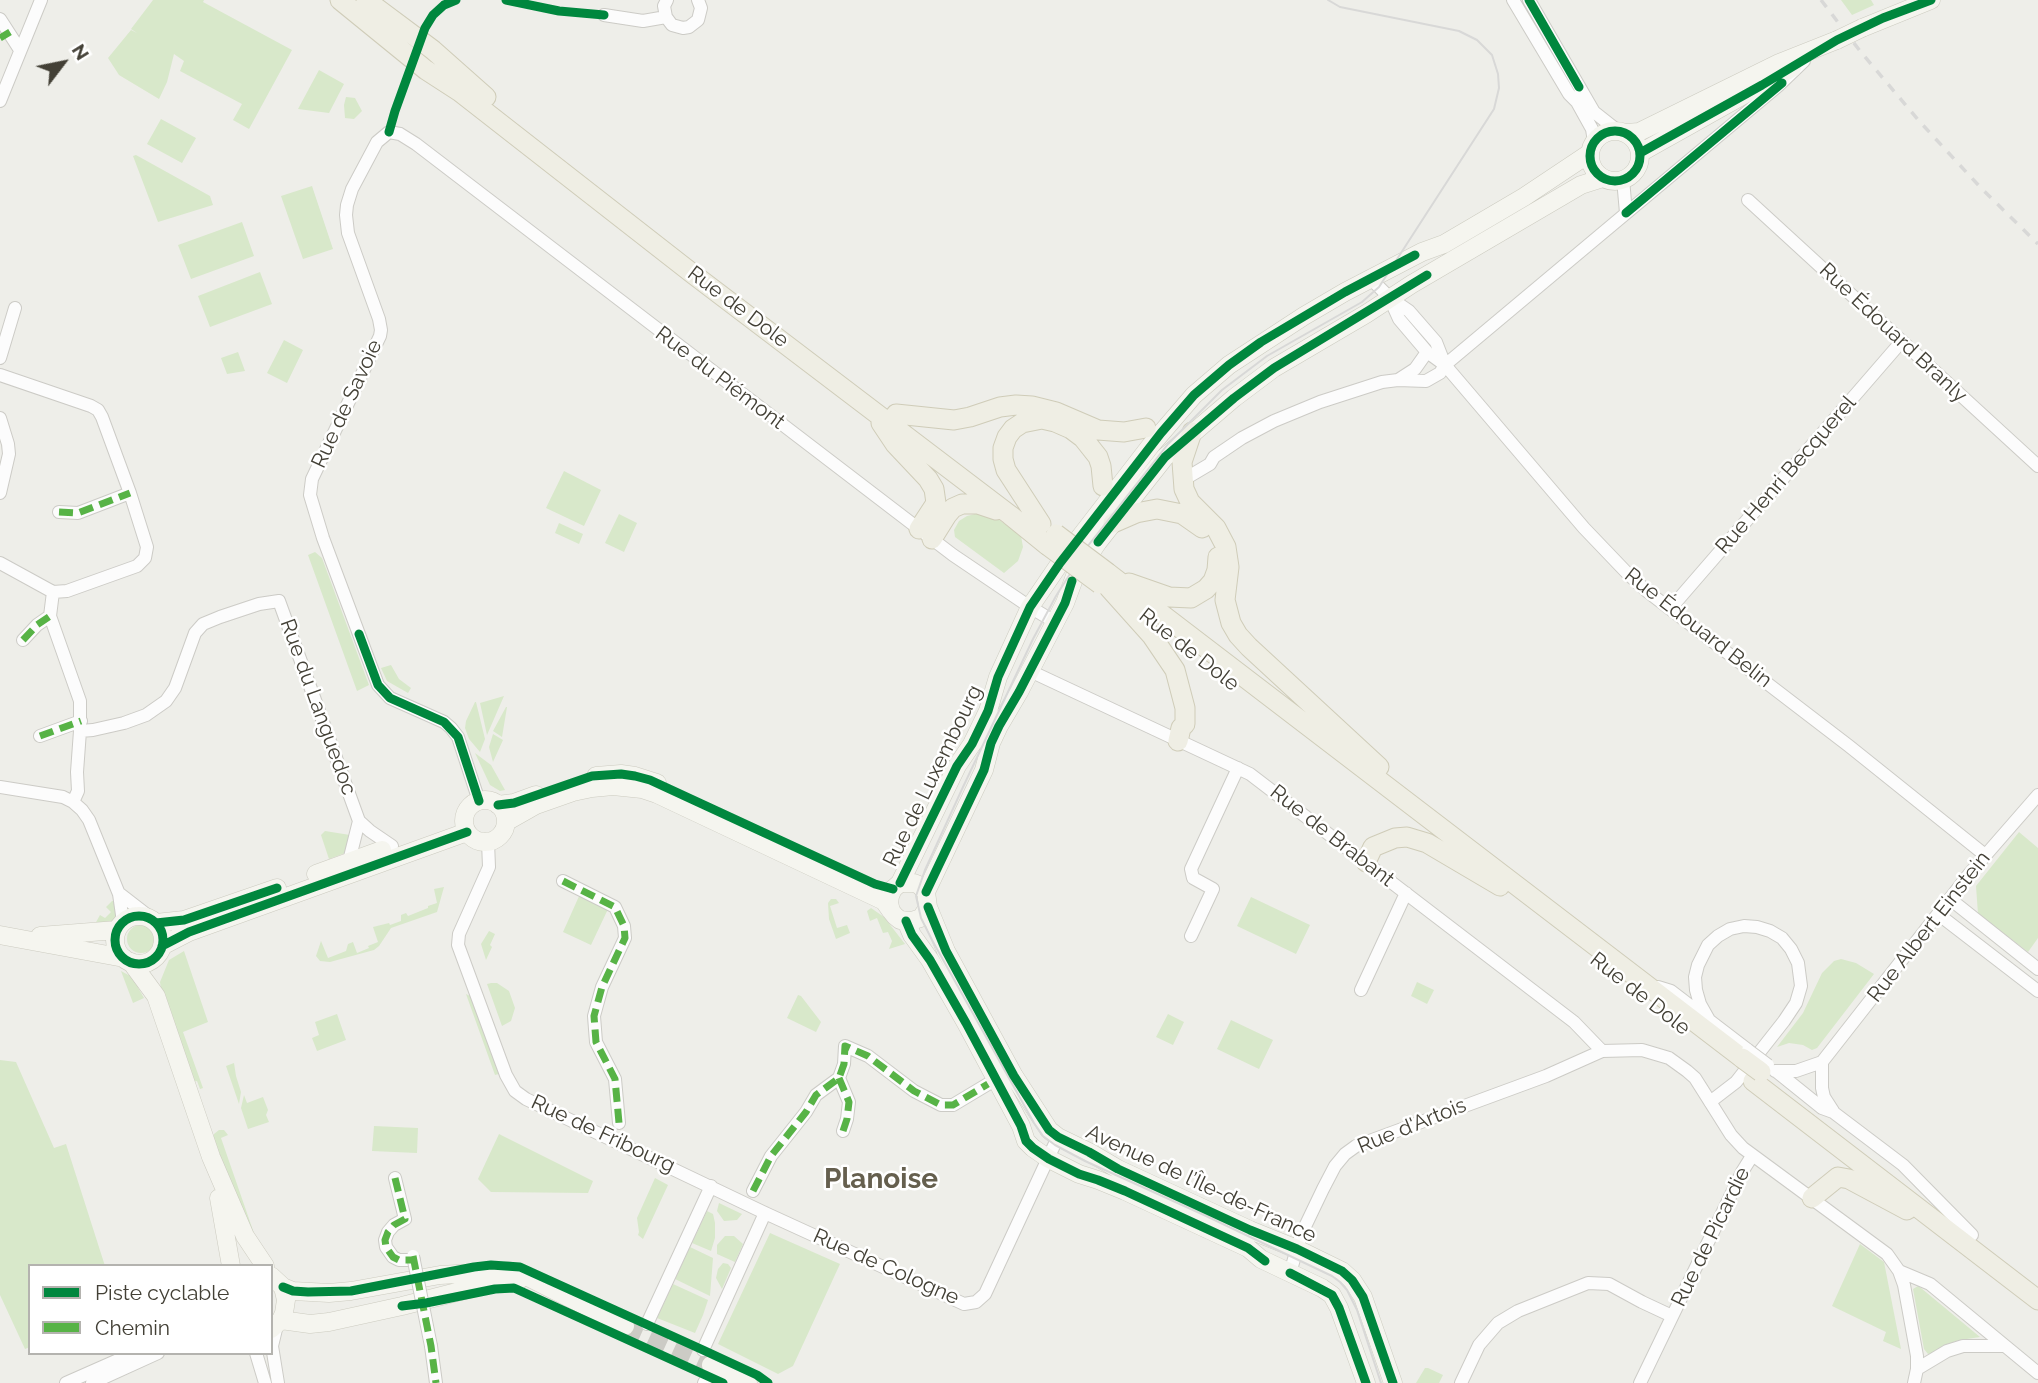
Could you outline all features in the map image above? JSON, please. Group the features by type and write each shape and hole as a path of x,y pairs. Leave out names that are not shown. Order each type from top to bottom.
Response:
{"main road":[{"name":"Rue de Dole","path":"340,0 426,70 460,92 693,274 1010,514 1048,534"},
{"name":"Rue de Dole","path":"366,0 433,50 536,139 896,414 1500,887 1747,1056"},
{"path":"896,414 954,419 1016,405 1056,412 1098,430 1124,432 1146,428"},
{"path":"873,410 895,444 934,489 936,503 925,534"},
{"path":"1048,534 1006,470 1003,448 1013,429 1022,423 1042,419 1071,429 1083,438 1098,457 1103,486"},
{"path":"1192,432 1183,455 1183,480 1190,502 1216,528 1226,547 1228,567 1225,600 1227,612 1238,635 1451,835"},
{"path":"925,534 961,504 978,504 1010,514"},
{"path":"1107,580 1169,597 1191,598 1213,581 1218,559 1216,547 1201,527 1171,510 1146,509 1108,515"},
{"name":"Rue de Dole","path":"1107,580 1451,835 1644,983 1747,1056 1939,1223 2038,1300"},
{"path":"1107,580 1152,636 1175,670 1185,709 1185,724 1181,728 1178,741"},
{"path":"1366,862 1373,847 1395,838 1407,837 1427,843 1500,887"},
{"name":"Rue de Dole","path":"1764,1072 2038,1287"},
{"path":"1812,1198 1838,1177 1939,1223"}],"street":[{"path":"0,101 41,0"},
{"path":"667,0 664,6 666,17 677,27 689,27 698,20 701,14 698,0"},
{"path":"1108,515 1192,432 1274,368 1581,186 1603,178 1616,181 1623,179 1636,169 1640,153 1638,145 1594,112 1529,0"},
{"path":"1146,428 1194,396 1229,365 1261,342 1345,292 1463,233 1524,197 1592,147 1604,133 1639,132 1779,62 1931,0"},
{"path":"1516,5 1537,15"},
{"path":"1516,5 1592,129 1593,167 1603,178"},
{"path":"604,15 643,21 666,17"},
{"path":"0,19 20,50"},
{"path":"1640,153 1837,40"},
{"path":"1183,480 1210,464 1214,457 1275,421 1320,402 1372,385 1398,380 1426,381 1440,373 1445,365 1778,86 1804,61"},
{"name":"Rue du Piémont","path":"389,132 400,134 416,144 925,534 974,570 1055,622"},
{"name":"Rue de Savoie","path":"389,132 377,142 352,188 346,215 348,233 379,319 380,336 312,479 310,495 377,685 390,698 444,722 451,728 458,737 479,801"},
{"path":"1623,179 1626,213"},
{"name":"Rue Édouard Branly","path":"1748,200 2038,466"},
{"name":"Rue Édouard Belin","path":"1371,279 1390,298 1409,311 1436,342 1445,365 1628,575 1985,855"},
{"path":"1390,298 1399,319 1427,352 1445,365"},
{"path":"0,358 15,308"},
{"name":"Rue Henri Becquerel","path":"1670,609 1902,341"},
{"path":"1398,380 1415,369 1427,352"},
{"path":"0,375 98,410 103,417 147,547 147,554 142,562 128,569 67,590 53,592 0,563"},
{"path":"1108,515 1156,439 1194,396"},
{"path":"0,418 9,454 0,492"},
{"path":"1103,486 1108,515"},
{"path":"59,512 78,513 130,494"},
{"name":"Rue de Luxembourg","path":"897,886 957,766 988,712 999,677 1030,607 1060,563 1108,515"},
{"name":"Rue de Luxembourg","path":"927,900 984,770 995,735 1108,515"},
{"path":"53,592 50,616 80,701 78,791 73,802"},
{"name":"Rue du Languedoc","path":"80,726 93,730 146,715 166,701 175,688 195,633 203,624 259,604 279,601 359,821 392,846"},
{"path":"23,640 50,616"},
{"name":"Rue de Brabant","path":"1030,671 1238,768 1263,783 1574,1022 1602,1051"},
{"path":"40,736 80,726"},
{"path":"1191,936 1213,889 1193,878 1191,869 1238,768"},
{"path":"502,813 492,801 479,801 468,808 465,826 476,840 488,842 500,835 502,813 514,803 592,776 635,776 650,780 876,884 919,885 927,900 920,918 915,920 898,916 884,901 642,789 613,786 583,790 502,813"},
{"path":"0,787 63,797 73,802 89,820 120,894 120,926 116,946 156,996"},
{"name":"Rue Albert Einstein","path":"1822,1062 1985,855 2038,795"},
{"name":"Rue du Languedoc","path":"349,861 359,821"},
{"path":"8,937 120,926 136,916 154,921 184,920 392,846 465,826"},
{"path":"8,937 147,962 161,949 189,932 415,849 465,826"},
{"name":"Rue de Fribourg","path":"488,842 489,867 459,934 458,945 515,1091 526,1099 708,1184"},
{"path":"563,881 615,907 624,926 625,938 602,987 594,1016 596,1042 615,1079 619,1123"},
{"path":"897,886 889,903 898,916"},
{"path":"1361,989 1406,893"},
{"path":"120,894 154,921 163,938 155,974 156,996 211,1157 244,1237 264,1264"},
{"path":"1950,899 2038,968"},
{"name":"Avenue de l’Île-de-France","path":"927,900 946,951 1014,1076 1049,1129 1058,1137 1118,1169 1342,1271 1360,1290 1393,1383"},
{"path":"1938,914 2038,991"},
{"name":"Avenue de l’Île-de-France","path":"898,916 930,960 1033,1148 1079,1174 1107,1183 1248,1248 1261,1259 1332,1295 1366,1383"},
{"name":"Rue de Dole","path":"1644,983 1671,992 1709,1020 1747,1056 1796,1003 1801,986 1798,962 1782,938 1757,927 1737,928 1718,936 1709,944 1695,977 1700,1004 1709,1020"},
{"path":"753,1191 771,1156 816,1095 839,1078 844,1064 845,1046 868,1056 914,1091 941,1105 953,1105 988,1084"},
{"name":"Rue de Picardie","path":"1602,1051 1631,1049 1669,1058 1695,1077 1731,1135 1752,1156 1640,1383"},
{"name":"Rue d'Artois","path":"1290,1272 1301,1235 1335,1167 1345,1154 1356,1146 1546,1076 1602,1051"},
{"path":"1710,1102 1736,1082 1747,1056"},
{"path":"1764,1072 1796,1072 1822,1062 1822,1088 1833,1112"},
{"name":"Rue de Dole","path":"1764,1072 1833,1112 1903,1165 1972,1235"},
{"path":"839,1078 849,1102 843,1131"},
{"name":"Rue de Cologne","path":"708,1184 765,1213 964,1304 970,1304 985,1294 1058,1137"},
{"path":"1752,1156 1887,1254 1899,1271 1909,1312 1917,1369 1914,1383"},
{"path":"211,1157 231,1264"},
{"path":"395,1178 405,1219 394,1225 385,1240 388,1252 399,1260 413,1258 436,1383"},
{"path":"647,1324 708,1184"},
{"path":"748,1383 706,1369 765,1213"},
{"path":"273,1276 293,1291 351,1291 440,1275 509,1270 625,1326"},
{"path":"1899,1271 1930,1284 2038,1373"},
{"path":"273,1276 285,1293 286,1307 276,1324"},
{"path":"276,1324 329,1322 496,1282 521,1282 550,1290"},
{"path":"1461,1383 1479,1345 1498,1323 1518,1311 1588,1283 1609,1284 1672,1316"},
{"path":"1917,1369 1948,1351 1963,1346 2005,1346"},
{"path":"66,1383 129,1355"},
{"path":"92,1383 154,1355"},
{"path":"257,1355 265,1383"},
{"path":"272,1355 278,1383"}],"green space":[{"path":"153,0 204,0 203,2 292,50 249,129 233,120 242,104 180,71 184,61 174,54 167,82 159,99 119,75 108,58 131,30 137,33 131,29"},
{"path":"1841,0 1871,0 1874,5 1852,15"},
{"path":"319,70 344,84 329,113 298,109"},
{"path":"346,97 355,98 362,111 354,119 345,118"},
{"path":"161,119 196,138 182,163 147,144"},
{"path":"136,155 210,196 213,205 158,222 133,156"},
{"path":"312,186 333,249 303,259 281,196"},
{"path":"242,222 254,256 191,279 178,245"},
{"path":"260,272 272,304 210,327 198,296"},
{"path":"284,340 303,350 287,383 267,373"},
{"path":"238,352 245,371 227,374 221,358"},
{"path":"564,471 601,490 584,526 546,508"},
{"path":"979,513 994,516 1021,536 1023,547 1018,561 1004,573 955,537 954,530 959,521"},
{"path":"619,514 637,523 624,552 605,543"},
{"path":"559,523 583,534 579,544 555,533"},
{"path":"315,552 322,558 369,685 357,691 308,555"},
{"path":"391,665 399,679 411,688 408,693 387,681 381,668"},
{"path":"504,696 487,735 480,703"},
{"path":"475,702 485,739 480,752 469,739 465,728"},
{"path":"507,707 502,737 493,731"},
{"path":"493,734 503,740 493,762 489,747"},
{"path":"475,753 491,765 505,790 500,791 490,785"},
{"path":"325,831 350,835 345,853 329,859 321,835"},
{"path":"2019,832 2038,848 2038,938 2028,952 1978,914 1976,886"},
{"path":"444,887 437,912 391,928 374,950 330,962 320,961 316,956 321,941 328,958 346,951 348,944 353,942 357,953 369,948 368,946 378,942 373,927 401,921 401,915 406,913 408,916 437,903 434,889"},
{"path":"580,894 609,907 591,945 563,932"},
{"path":"1251,897 1310,925 1296,954 1237,926"},
{"path":"831,899 836,899 839,903 830,906 837,928 847,925 850,933 836,939 829,919 828,903"},
{"path":"116,901 118,915 115,921 112,924 95,924 100,915 105,918 111,912 106,907"},
{"path":"871,908 884,917 905,944 889,949 892,941 888,932 883,933 877,918 870,921 867,911"},
{"path":"141,925 151,929 155,939 151,949 141,953 131,949 127,939 131,929"},
{"path":"489,931 495,934 486,960 481,944"},
{"path":"184,951 208,1022 183,1032 203,1088 200,1089 197,1081 193,1082 162,996 160,982 169,960"},
{"path":"1841,959 1856,963 1874,974 1817,1048 1812,1050 1803,1045 1789,1043 1777,1047 1803,1013 1822,973 1834,961"},
{"path":"121,971 132,977 144,998 133,1003"},
{"path":"1417,982 1434,990 1427,1004 1411,996"},
{"path":"497,983 509,991 515,1008 511,1021 502,1026 487,984"},
{"path":"466,994 472,997 499,1074 495,1075"},
{"path":"798,995 821,1022 816,1032 787,1018"},
{"path":"337,1014 346,1040 317,1051 312,1038 319,1035 315,1022"},
{"path":"1168,1014 1184,1022 1173,1045 1156,1037"},
{"path":"1231,1020 1273,1040 1259,1069 1217,1049"},
{"path":"0,1060 16,1062 54,1148 66,1144 104,1264 28,1264 28,1348 25,1349 0,1295"},
{"path":"234,1063 241,1092 239,1104 226,1066"},
{"path":"244,1095 247,1103 263,1097 269,1122 248,1129 241,1108"},
{"path":"374,1126 418,1128 417,1153 372,1151"},
{"path":"219,1130 224,1130 228,1135 221,1138 256,1239 240,1215 213,1137"},
{"path":"499,1134 593,1181 588,1193 491,1192 478,1179"},
{"path":"655,1178 668,1185 643,1239 638,1235 637,1218"},
{"path":"719,1203 742,1214 737,1220 724,1221 717,1211"},
{"path":"707,1211 713,1214 715,1223 715,1238 711,1251 692,1243"},
{"path":"770,1233 840,1264 793,1366 778,1374 718,1344"},
{"path":"725,1236 734,1236 743,1244 735,1262 717,1254 717,1245"},
{"path":"1860,1244 1884,1262 1901,1349 1883,1341 1886,1332 1832,1306"},
{"path":"690,1247 713,1258 710,1296 675,1279"},
{"path":"723,1263 731,1268 722,1289 716,1278"},
{"path":"673,1284 708,1300 695,1333 657,1318"},
{"path":"1918,1286 1980,1337 1944,1345 1928,1354 1924,1349 1913,1289"},
{"path":"1425,1368 1443,1375 1439,1383 1416,1383"}],"tunnel":[{"path":"625,1326 711,1365"}],"tram line":[{"path":"1328,0 1340,7 1459,31 1477,40 1492,55 1498,74 1499,88 1494,109 1379,287 1362,302 1267,356 1222,390 1168,444 1087,547 1033,639 925,870 916,896 921,918 932,940 1043,1136 1085,1161 1332,1276 1347,1290 1357,1310 1381,1383"}],"railway":[{"path":"1821,0 1920,122 2038,244"}],"marked path":[{"path":"0,38 10,32"},
{"path":"59,512 78,513 130,493"},
{"path":"23,640 50,616"},
{"path":"40,736 81,721"},
{"path":"563,881 615,907 624,926 625,938 602,987 594,1016 596,1042 615,1079 619,1123"},
{"path":"753,1191 771,1156 816,1095 839,1078 844,1064 845,1046 868,1056 914,1091 941,1105 953,1105 988,1084"},
{"path":"839,1078 849,1102 843,1131"},
{"path":"395,1178 405,1219 388,1232 386,1247 393,1257 399,1260 414,1260"},
{"path":"413,1256 436,1383"}],"cycle path":[{"path":"389,132 425,28 433,15 444,5 456,0"},
{"path":"506,0 559,11 604,15"},
{"path":"1529,0 1579,87"},
{"path":"1640,153 1837,40 1883,18 1931,0"},
{"path":"1626,213 1782,83"},
{"path":"1615,131 1633,138 1640,156 1633,174 1615,181 1597,174 1590,156 1597,138 1615,131"},
{"path":"900,883 957,766 972,744 988,711 998,677 1030,607 1060,563 1161,433 1194,395 1261,342 1345,292 1415,255"},
{"path":"1098,542 1165,457 1234,398 1274,368 1427,275"},
{"path":"926,892 984,770 991,743 1065,603 1072,581"},
{"path":"359,634 378,685 390,698 444,722 458,737 479,801"},
{"path":"498,805 514,803 592,776 635,776 650,780 875,884 893,889"},
{"path":"162,946 189,932 467,832"},
{"path":"156,923 184,920 277,888"},
{"path":"928,907 946,951 1014,1076 1049,1130 1118,1169 1342,1271 1352,1280 1363,1297 1393,1383"},
{"path":"139,916 156,923 163,940 156,957 139,964 122,957 115,940 122,923 139,916"},
{"path":"906,921 966,1023 1021,1126 1026,1141 1033,1148 1079,1174 1125,1191 1248,1248 1265,1261"},
{"path":"283,1287 308,1292 351,1291 474,1267 520,1267 757,1375 768,1383"},
{"path":"1290,1273 1332,1295 1366,1383"},
{"path":"402,1306 514,1288 723,1383"}],"district":[{"name":"Planoise","path":"881,1180"}]}
